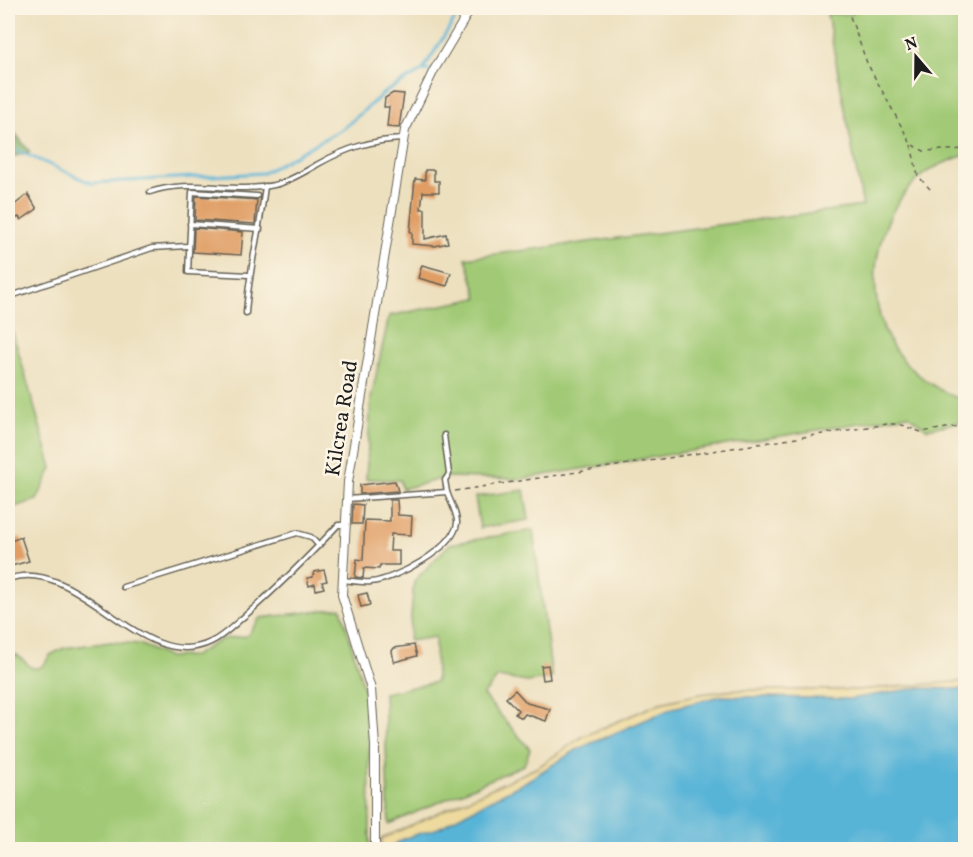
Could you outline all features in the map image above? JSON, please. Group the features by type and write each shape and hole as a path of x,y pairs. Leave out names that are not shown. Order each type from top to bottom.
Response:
{"street":[{"name":"Kilcrea Road","path":"375,849 375,746 371,689 342,596 347,499 405,130 434,70 471,8"}],"lane":[{"path":"150,192 166,186 275,185 355,146 380,140 404,140"},
{"path":"246,313 249,275 260,229 265,186"},
{"path":"249,275 188,272 192,192 258,196"},
{"path":"190,224 260,229"},
{"path":"8,297 152,248 188,246"},
{"path":"342,580 372,582 402,572 433,555 454,535 458,522 445,480 449,474 444,435"},
{"path":"347,499 447,492"},
{"path":"8,579 22,575 41,576 78,594 147,637 165,644 193,647 211,642 232,626 282,584 338,525 346,525"},
{"path":"123,587 297,533 311,537 319,546"}],"path":[{"path":"847,8 867,63 911,144 918,176 930,189"},
{"path":"911,144 924,150 966,148"},
{"path":"447,492 886,424 898,424 921,432 966,425"}],"green space":[{"path":"852,8 965,8 965,155 939,165 924,174 896,205 880,244 876,264 876,285 883,326 896,351 927,381 965,401 965,421 927,429 908,415 521,479 448,477 402,489 400,480 366,479 371,398 389,316 478,298 466,258 863,206 827,14 853,14"},
{"path":"8,124 30,152 8,158"},
{"path":"8,316 52,468 37,500 8,509"},
{"path":"524,490 529,520 480,528 475,497"},
{"path":"533,530 552,678 527,682 498,677 483,695 530,749 524,765 389,824 384,693 436,682 435,637 409,641 414,581 450,544"},
{"path":"341,608 369,707 370,849 8,850 8,653 17,655 32,668 44,665 50,655 64,648 111,642 139,644 168,657 194,656 222,639 247,636 260,618"}],"sand":[{"path":"965,681 965,704 413,849 383,849 381,839 538,767 582,737 660,703 700,694 735,690 858,690"}],"water":[{"path":"916,688 965,689 965,849 390,849 404,839 445,825 525,782 578,749 673,708 720,696 850,699"}],"building":[{"path":"393,93 404,94 399,128 387,127 389,107 384,107 385,98"},
{"path":"425,170 434,170 434,181 439,181 439,192 423,192 421,209 425,209 425,239 446,234 448,243 435,246 412,244 412,232 410,232 415,179 425,180"},
{"path":"28,194 37,209 21,220 19,217 8,222 8,210"},
{"path":"196,196 257,200 255,224 195,220"},
{"path":"194,228 243,232 241,255 193,252"},
{"path":"422,265 451,273 447,286 418,278"},
{"path":"395,481 398,491 360,494 360,485"},
{"path":"390,500 397,500 398,515 412,516 411,535 391,534 390,551 399,551 399,565 380,565 379,569 364,568 363,578 355,577 357,559 363,560 365,520 390,521"},
{"path":"353,504 363,505 362,524 352,524"},
{"path":"21,537 29,561 8,567 8,542"},
{"path":"324,570 327,581 322,582 324,588 316,590 315,584 309,586 307,578 313,577 314,572"},
{"path":"367,593 370,605 361,607 358,595"},
{"path":"414,645 417,656 394,662 392,651 394,648"},
{"path":"548,665 550,679 543,680 541,666"},
{"path":"515,690 527,703 550,709 546,721 525,714 522,718 515,714 518,710 506,698"}],"waterway":[{"path":"422,71 462,8"},
{"path":"8,140 14,149 91,183 263,173 344,128 385,92 422,71 433,70"}]}
